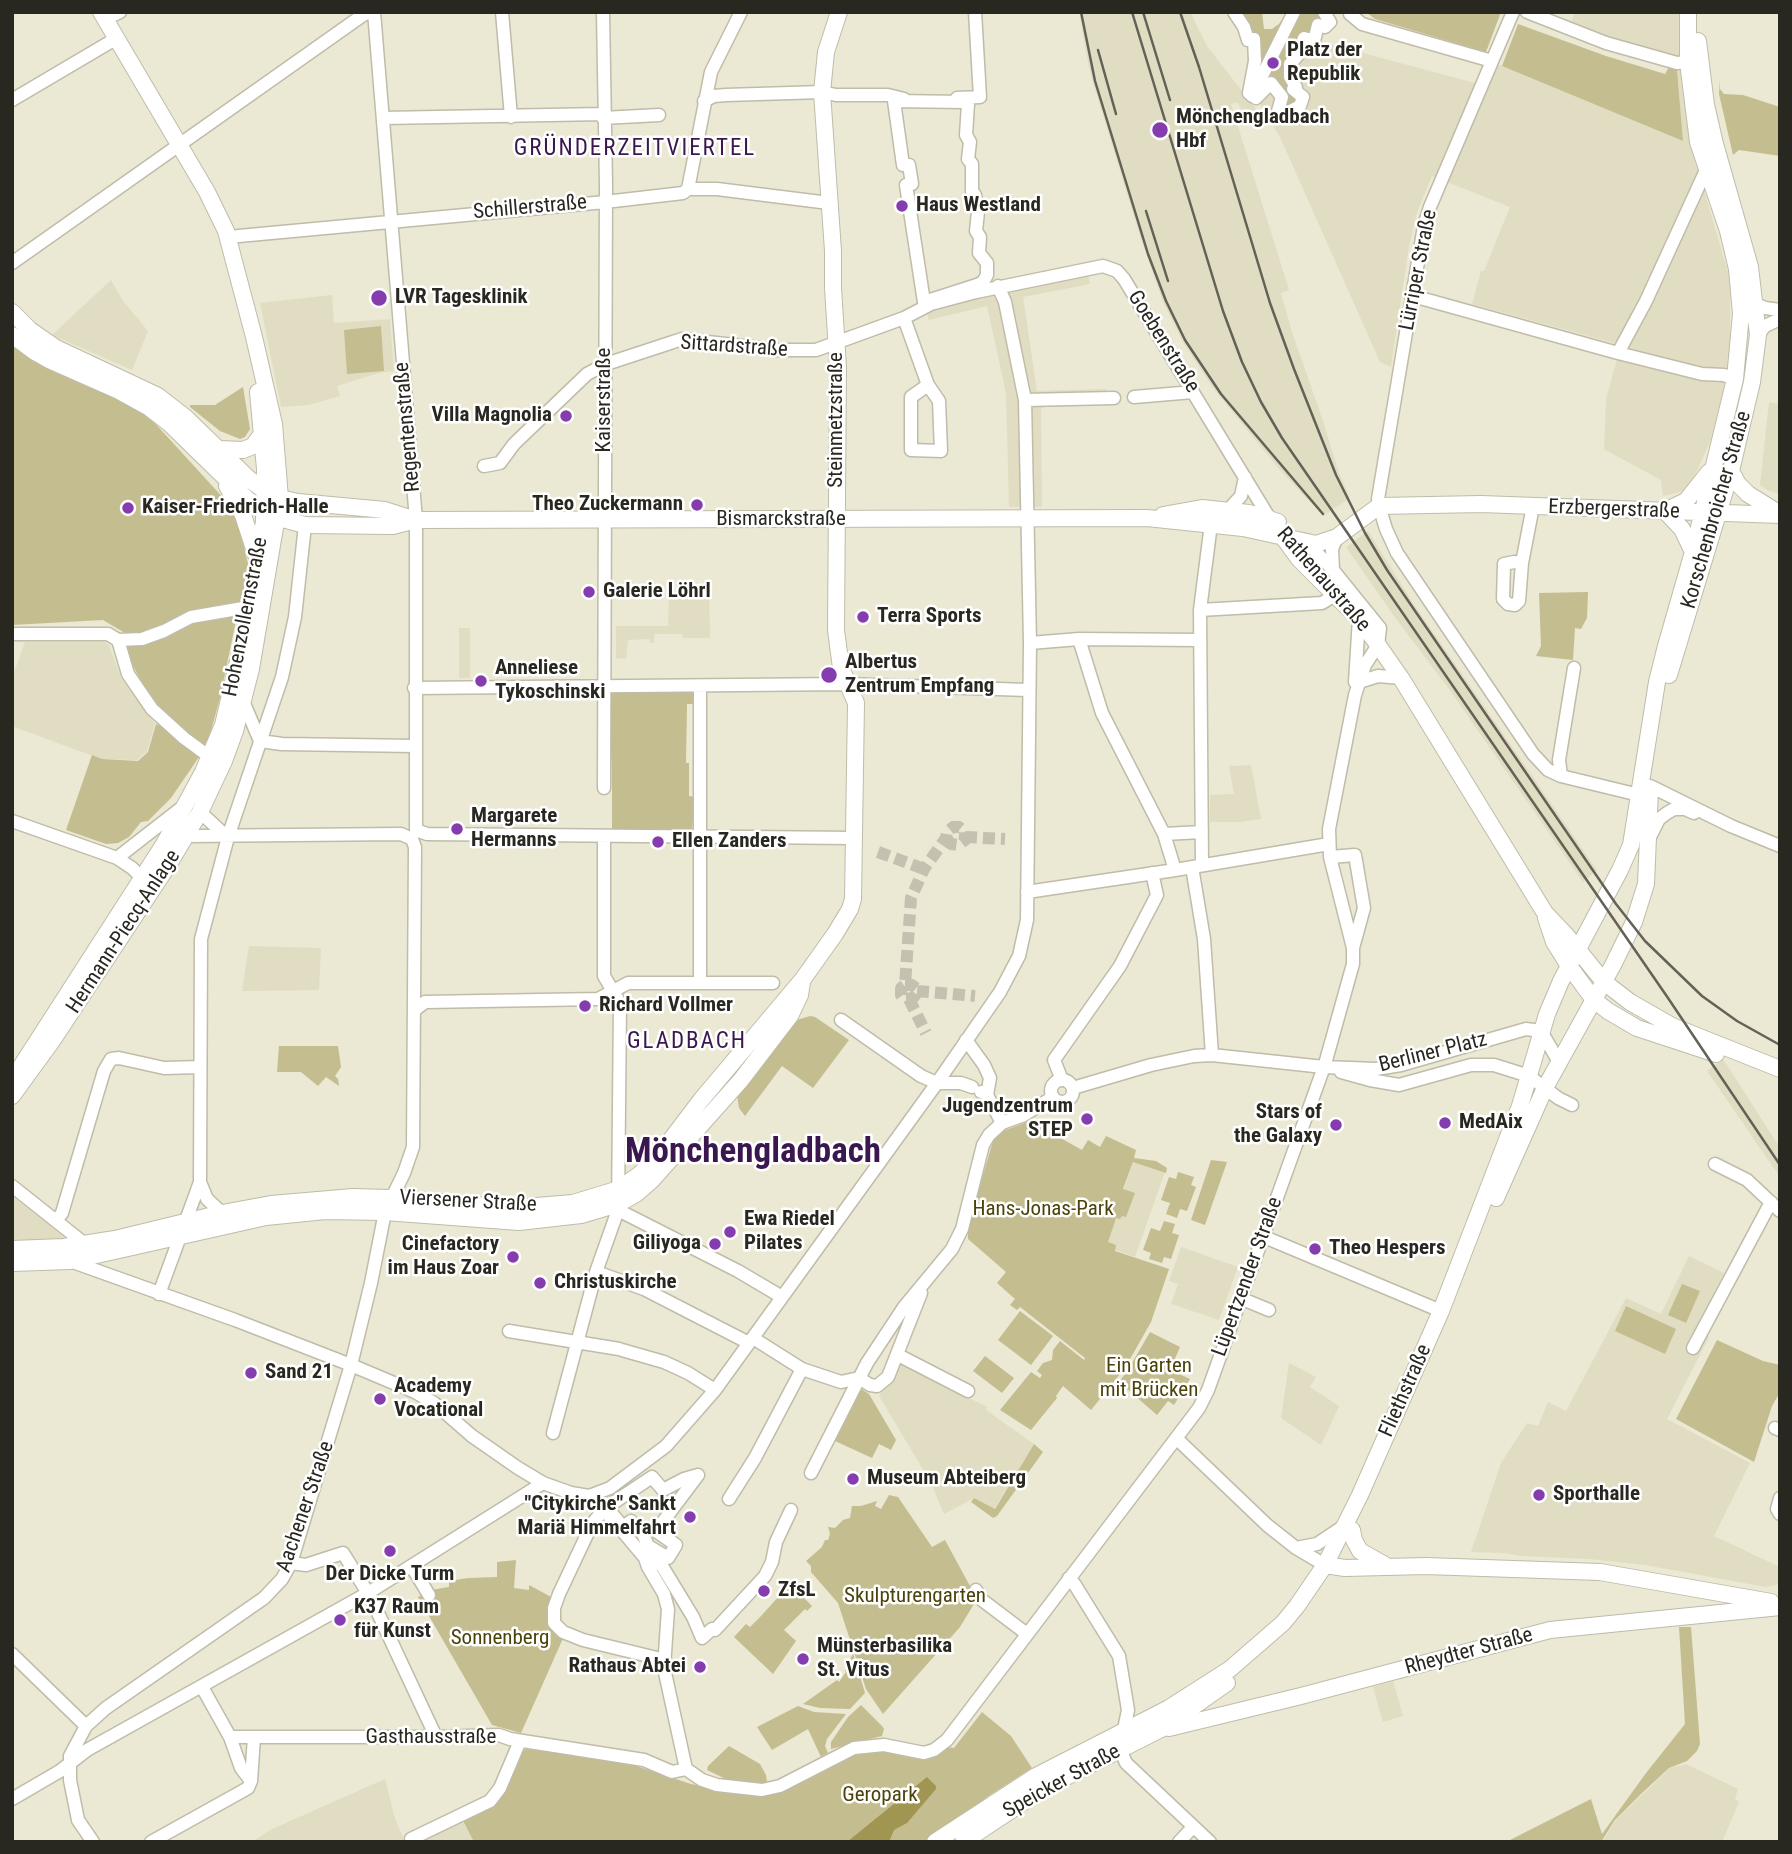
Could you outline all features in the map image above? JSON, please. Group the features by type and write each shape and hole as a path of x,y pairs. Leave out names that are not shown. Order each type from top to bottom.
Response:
{"main road":[{"name":"Steinmetzstraße","path":"803,979 850,909 853,899 856,703 841,668 836,630 837,342 822,92 827,52 839,12"},
{"name":"Korschenbroicher Straße","path":"1594,1000 1642,903 1648,844 1645,791 1657,682 1693,552 1735,379 1741,314 1737,269 1728,231 1698,142 1688,62 1688,12"},
{"name":"Korschenbroicher Straße","path":"1569,966 1631,845 1667,681 1731,471 1752,382 1758,335 1756,304 1750,267 1706,106 1699,58 1698,12"},
{"name":"Hohenzollernstraße","path":"108,14 117,38 207,192 228,237 274,424 280,498 257,559 235,681 212,763"},
{"name":"Bismarckstraße","path":"12,312 30,330 68,355 158,396 185,417 265,491 280,498 303,503 385,510 416,520"},
{"path":"12,329 30,330"},
{"path":"12,335 51,362 119,391 148,407 271,516"},
{"name":"Hohenzollernstraße","path":"193,808 243,701 271,516 265,491 254,337"},
{"path":"219,449 243,450 253,446 261,435"},
{"path":"1693,552 1682,528 1665,511 1686,501 1714,464"},
{"path":"1731,471 1742,489 1780,514"},
{"path":"221,474 243,515 257,559"},
{"name":"Erzbergerstraße","path":"1379,503 1422,499 1459,504 1780,514"},
{"path":"1270,519 1304,533 1321,535 1329,533 1371,502 1379,503"},
{"path":"1282,536 1322,543 1337,537 1379,503"},
{"name":"Bismarckstraße","path":"1147,518 1202,508 1270,519"},
{"name":"Bismarckstraße","path":"271,516 305,525 393,526 416,520 1147,518 1210,524 1282,536"},
{"name":"Rathenaustraße","path":"1270,519 1310,570 1359,619 1378,645 1545,913 1604,982 1640,1008 1672,1026 1780,1069"},
{"name":"Hermann-Piecq-Anlage","path":"12,1096 52,1041 186,836 193,808 212,763"},
{"name":"Hermann-Piecq-Anlage","path":"12,1081 143,879 193,808"},
{"path":"143,879 146,889 143,903"},
{"name":"Rathenaustraße","path":"1545,913 1555,942 1569,966 1594,1000 1608,1012 1637,1028 1724,1056 1780,1079"},
{"path":"1589,928 1589,964 1594,1000"},
{"path":"1577,950 1583,1018"},
{"name":"Fliethstraße","path":"1348,1528 1441,1311 1516,1118 1541,1031 1569,966"},
{"name":"Viersener Straße","path":"15,1258 271,1204 353,1198 519,1222 582,1215 618,1201 803,979"},
{"name":"Fliethstraße","path":"1163,1728 1238,1675 1276,1642 1306,1610 1413,1398 1500,1187 1545,1088 1594,1000"},
{"name":"Viersener Straße","path":"15,1258 69,1261 266,1217 388,1205"},
{"path":"1348,1528 1360,1550 1387,1566"},
{"name":"Fliethstraße","path":"1124,1730 1169,1708 1230,1669 1283,1623 1330,1566"},
{"name":"Rheydter Straße","path":"1330,1566 1600,1572 1780,1605"},
{"path":"1725,1594 1726,1612"},
{"name":"Rheydter Straße","path":"1163,1728 1301,1696 1550,1630 1780,1605"},
{"name":"Speicker Straße","path":"963,1842 1046,1787 1163,1728"},
{"name":"Speicker Straße","path":"935,1842 1036,1776 1124,1730"}],"street":[{"name":"Regentenstraße","path":"372,12 416,520 416,830 427,834 604,836"},
{"path":"12,263 363,15 372,12"},
{"path":"502,12 511,117"},
{"name":"Kaiserstraße","path":"603,12 606,364 604,788"},
{"path":"688,189 711,72 741,12"},
{"path":"704,101 714,96 726,95 822,92 836,95 888,95 905,99 980,97 975,12"},
{"path":"1234,12 1244,27 1248,40 1254,38 1255,61 1249,93 1252,96"},
{"path":"1252,96 1294,12"},
{"name":"Lürriper Straße","path":"1379,503 1424,226 1513,12"},
{"path":"1527,12 1606,43 1676,63 1688,62"},
{"path":"1252,96 1256,98 1271,83 1282,97 1278,111 1286,113 1300,106 1303,97 1293,89 1296,87 1290,77 1290,64 1298,55 1304,38 1314,41 1318,25 1325,27 1330,22 1323,13"},
{"path":"1323,13 1340,18 1351,13 1362,24 1492,61"},
{"path":"12,100 117,38"},
{"path":"894,101 968,103 966,135 970,141 968,159 972,164 972,191 978,212 976,230 980,235 979,253 988,269 985,279 976,288 924,302 906,185 912,184 909,165 903,165 894,101"},
{"path":"383,118 659,116"},
{"path":"1618,352 1646,301 1706,170"},
{"name":"Schillerstraße","path":"228,237 605,202 683,193 688,189 717,189 829,204"},
{"name":"Goebenstraße","path":"976,288 1103,266 1117,271 1270,519"},
{"path":"69,1261 351,1365 415,1392 434,1403 472,1436 543,1483 581,1495 596,1494 616,1485 666,1446 715,1390 937,1083 1000,992 1020,956 1027,920 1030,643 1025,400 1005,302 998,286"},
{"name":"Sittardstraße","path":"484,466 500,463 514,444 587,374 606,364 682,339 796,351 816,349 904,318 931,304 976,288"},
{"path":"1413,296 1702,374 1724,375 1735,379"},
{"path":"1756,304 1780,310"},
{"path":"904,318 928,385 939,401 941,450 911,450 911,397 928,385"},
{"path":"1758,335 1765,326 1780,319"},
{"path":"1134,397 1194,392"},
{"path":"1025,400 1110,398"},
{"path":"1212,1055 1197,866 1202,832 1200,610 1210,524 1217,514 1226,510 1241,496 1245,477"},
{"path":"1379,503 1386,529 1397,553 1533,754 1548,771 1645,791 1780,846"},
{"name":"Erzbergerstraße","path":"1522,563 1533,506"},
{"name":"Rathenaustraße","path":"1270,519 1308,542 1333,570 1377,624 1380,633 1378,645"},
{"name":"Hohenzollernstraße","path":"159,1294 200,1182 201,939 228,838 282,677 295,617 305,525"},
{"path":"1333,570 1332,549 1337,537"},
{"path":"1200,610 1326,602 1335,595"},
{"path":"12,634 108,634 118,640 142,639 191,617 249,607"},
{"path":"1355,695 1359,619"},
{"path":"1030,643 1079,639 1200,640"},
{"path":"1079,639 1102,713 1164,834 1175,870"},
{"path":"118,640 124,665 148,703 168,725 212,763"},
{"name":"Lüpertzender Straße","path":"1353,948 1330,850 1333,805 1355,695 1367,660 1378,645"},
{"path":"1562,776 1559,760 1574,668"},
{"path":"1359,682 1378,676 1401,678"},
{"path":"414,688 847,684 1028,690"},
{"path":"700,687 700,983"},
{"path":"243,701 260,741 282,744 416,746"},
{"path":"117,858 193,808 228,838"},
{"path":"1648,844 1659,819 1674,809 1685,809 1712,817"},
{"path":"12,821 117,858 143,879"},
{"path":"1164,834 1202,832"},
{"path":"186,836 228,838 401,834 410,838 415,847 413,1147 388,1205"},
{"path":"553,1433 618,1201 620,1003 604,976 604,836 854,838"},
{"path":"1027,892 1197,866 1330,850"},
{"name":"Lüpertzender Straße","path":"947,1740 1177,1438 1199,1408 1208,1390 1324,1067 1351,974 1353,948 1364,908 1355,855 1330,850"},
{"path":"1062,1080 1054,1060 1120,966 1157,895 1152,873"},
{"path":"416,1009 425,1002 598,999 628,983 773,984"},
{"path":"841,1020 919,1075 937,1083 961,1083 987,1095 1002,1123"},
{"name":"Berliner Platz","path":"1324,1067 1376,1069 1401,1065 1521,1030 1541,1031"},
{"path":"1541,1031 1559,1062"},
{"path":"966,1040 990,1078 987,1095"},
{"path":"1073,1088 1151,1065 1194,1056 1212,1055 1324,1067"},
{"path":"56,1221 62,1213 104,1071 111,1059 119,1058 164,1068 201,1067"},
{"name":"Berliner Platz","path":"1324,1067 1399,1085 1471,1065 1505,1067 1529,1076"},
{"path":"1529,1076 1572,1105"},
{"path":"1062,1080 1069,1082 1073,1088 1067,1101 1059,1101 1053,1097 1053,1086 1062,1080"},
{"path":"811,1473 859,1378 904,1307 952,1249 962,1229 983,1145 989,1135 1002,1123 1024,1115 1053,1097"},
{"path":"1693,1348 1775,1207 1747,1180 1715,1164"},
{"path":"200,1182 207,1199 222,1213"},
{"path":"12,1186 85,1244"},
{"path":"618,1201 782,1297"},
{"name":"Aachener Straße","path":"93,1842 78,1819 70,1780 69,1762 77,1740 86,1726 106,1708 264,1598 282,1579 291,1563 351,1365 388,1205"},
{"path":"1262,1236 1441,1311"},
{"path":"596,1272 644,1289 751,1340 802,1369 841,1382 859,1378 877,1386 888,1377 925,1284"},
{"path":"1240,1298 1269,1310"},
{"path":"509,1331 578,1341 664,1362 686,1371 715,1390"},
{"path":"898,1355 968,1391"},
{"path":"732,1495 755,1458 802,1369"},
{"path":"1177,1438 1240,1493 1267,1525 1296,1548 1330,1566"},
{"path":"698,1475 656,1531 676,1545 668,1558 648,1546 643,1534 631,1521 622,1527 609,1510 610,1506 652,1477 663,1490 698,1475"},
{"path":"12,1799 54,1776 69,1762 368,1593 543,1483"},
{"path":"596,1494 601,1513"},
{"path":"1780,1498 1777,1509 1780,1514"},
{"path":"645,1559 662,1566 693,1617 702,1638 715,1630 765,1576 772,1562 776,1542 792,1510"},
{"path":"601,1513 608,1514 645,1559 664,1594 668,1609 664,1668 685,1769"},
{"path":"601,1513 592,1524 554,1608 556,1626 583,1640 664,1660"},
{"path":"1296,1548 1317,1544 1348,1528"},
{"path":"291,1563 306,1565 343,1553 368,1593 436,1737"},
{"path":"412,1566 429,1595"},
{"path":"1069,1578 1119,1656 1128,1710 1120,1749 1126,1763 1210,1842"},
{"path":"976,1590 982,1600 1027,1634"},
{"path":"12,1654 86,1726"},
{"path":"202,1687 230,1737 241,1768 251,1781"},
{"name":"Gasthausstraße","path":"230,1737 499,1735 520,1741 644,1760 672,1772 685,1769 702,1780 717,1785 762,1790 780,1786 854,1748 884,1745 924,1753 934,1750 947,1740"},
{"path":"151,1842 248,1788 251,1781 254,1737"},
{"path":"411,1839 490,1801 500,1788 520,1741"},
{"path":"54,1776 62,1774 70,1780"},
{"path":"1179,1842 1193,1827"}],"shaded area":[{"path":"1079,12 1190,12 1207,46 1266,122 1263,124 1255,113 1247,118 1237,102 1231,104 1289,290 1281,293 1292,332 1339,473 1350,498 1323,516 1280,470 1213,388 1183,342 1163,302 1089,68"},
{"path":"1575,12 1682,12 1689,139 1730,279 1730,369 1725,409 1688,490 1663,496 1661,480 1604,449 1606,399 1621,345 1472,304 1481,271 1484,271 1510,207 1432,176 1417,212 1409,246 1391,367 1380,362 1280,137 1256,98 1303,37 1486,86 1495,63 1683,141 1676,60 1570,25"},
{"path":"1088,276 1090,284 1023,297 1037,391 1106,389 1106,404 1041,409 1042,507 1009,507 1006,393 987,306 929,320 927,313 1003,292"},
{"path":"111,280 123,301 148,331 132,370 52,335"},
{"path":"332,295 334,323 390,319 394,371 337,386 340,396 309,405 281,407 260,303"},
{"path":"1769,402 1780,404 1780,494 1760,485"},
{"path":"1368,531 1413,603 1597,870 1583,882 1346,547"},
{"path":"709,591 710,638 654,634 654,643 650,643 649,639 628,640 626,659 616,658 616,626 668,626 669,593"},
{"path":"459,628 470,628 470,678 459,678"},
{"path":"25,642 105,642 109,645 121,678 155,724 147,751 137,760 101,759 12,726 12,678"},
{"path":"1251,765 1261,819 1210,822 1210,795 1234,794 1229,766"},
{"path":"249,946 321,948 319,990 242,991"},
{"path":"1723,1059 1780,1148 1780,1177 1707,1071"},
{"path":"1135,1158 1166,1169 1135,1257 1104,1246"},
{"path":"12,1196 46,1222 67,1240 12,1240"},
{"path":"1181,1247 1238,1267 1219,1320 1171,1304 1178,1284 1169,1281"},
{"path":"1689,1256 1724,1273 1695,1329 1709,1337 1667,1419 1750,1463 1714,1536 1780,1567 1780,1584 1766,1587 1645,1565 1589,1559 1471,1552 1501,1463 1527,1423 1538,1426 1548,1402 1566,1411 1626,1298 1661,1314"},
{"path":"899,1363 987,1407 986,1410 1034,1444 994,1509 974,1498 944,1514 931,1483 879,1396"},
{"path":"1289,1363 1316,1377 1310,1387 1339,1406 1321,1445 1281,1418"},
{"path":"1393,1681 1403,1716 1383,1722 1373,1687"},
{"path":"1686,1764 1738,1789 1735,1799 1739,1802 1722,1842 1602,1842 1616,1820 1670,1768"},
{"path":"927,1777 936,1789 907,1823 894,1830 889,1842 847,1842"},
{"path":"385,1779 394,1816 405,1842 252,1842 270,1830"},
{"path":"462,1821 474,1842 415,1842"}],"green space":[{"name":"Platz der Republik","path":"1234,12 1262,12 1264,29 1272,29 1287,12 1324,12 1326,16 1314,41 1304,39 1291,64 1303,97 1286,113 1282,97 1255,61"},
{"path":"1366,12 1501,12 1486,52 1375,19"},
{"path":"1518,24 1665,74 1669,67 1677,70 1683,141 1502,66"},
{"path":"1720,79 1720,89 1724,94 1743,95 1780,107 1780,156 1739,150 1733,155 1719,94"},
{"path":"381,326 384,371 347,374 344,330"},
{"path":"12,344 134,406 151,419 227,502 238,520 248,564 239,604 130,636 103,620 12,625"},
{"path":"243,387 250,429 245,437 240,439 220,431 190,407 215,405"},
{"path":"1588,592 1587,618 1581,629 1575,628 1573,660 1536,656 1541,646 1539,593"},
{"path":"238,611 220,698 209,738 203,748 155,706 124,654 126,645 196,619"},
{"path":"610,693 697,693 697,704 687,704 686,763 689,763 689,796 695,797 692,831 614,831 612,828 608,699"},
{"path":"156,724 168,730 199,757 171,798 148,821 141,822 129,837 118,843 106,844 66,830 92,755 102,759 138,761 148,752"},
{"path":"810,1016 849,1040 813,1088 782,1066 745,1116 739,1108 737,1095 797,1020"},
{"path":"279,1046 338,1046 341,1067 335,1076 339,1086 326,1077 318,1086 301,1072 277,1072"},
{"name":"Hans-Jonas-Park","path":"1030,1121 1082,1150 1088,1140 1100,1147 1106,1136 1136,1150 1134,1158 1156,1161 1167,1168 1166,1173 1133,1162 1123,1189 1135,1193 1126,1217 1116,1218 1108,1242 1116,1245 1115,1251 1169,1269 1151,1322 1125,1368 1091,1410 1063,1386 1057,1398 1031,1430 1000,1410 1031,1372 1040,1378 1042,1375 1037,1371 1043,1363 1052,1360 1053,1350 1060,1341 1084,1360 1085,1358 1020,1307 1017,1310 1010,1305 1015,1299 997,1283 1006,1272 968,1239 968,1227 993,1141 1003,1131"},
{"path":"1211,1160 1227,1162 1205,1225 1191,1220"},
{"path":"1178,1172 1194,1177 1191,1185 1196,1187 1187,1211 1180,1209 1177,1218 1166,1214 1170,1203 1161,1200 1169,1177 1176,1179"},
{"path":"1164,1221 1175,1224 1172,1233 1179,1235 1171,1259 1164,1257 1162,1263 1149,1259 1151,1253 1143,1250 1151,1228 1160,1231"},
{"path":"1682,1284 1700,1291 1686,1323 1668,1315"},
{"path":"1626,1306 1676,1329 1665,1354 1615,1331"},
{"path":"1020,1311 1053,1336 1031,1365 998,1340"},
{"name":"Ein Garten mit Brücken","path":"1150,1332 1180,1347 1170,1370 1190,1379 1174,1405 1168,1401 1157,1415 1119,1382"},
{"path":"1717,1340 1763,1361 1780,1365 1780,1392 1772,1406 1754,1462 1676,1419"},
{"path":"985,1356 1014,1378 1002,1393 973,1371"},
{"path":"860,1388 869,1394 896,1440 891,1450 879,1444 872,1458 835,1441"},
{"path":"1034,1444 1043,1452 997,1516 993,1518 971,1502 974,1498 995,1509"},
{"name":"Skulpturengarten","path":"889,1495 898,1497 932,1547 945,1540 977,1599 960,1627 883,1714 866,1689 838,1603 811,1572 811,1566 806,1561 828,1540 828,1527 835,1528 843,1520 850,1518 852,1506 877,1501 875,1506 881,1509"},
{"name":"Sonnenberg","path":"516,1560 514,1588 529,1590 529,1585 553,1598 547,1612 548,1625 554,1632 564,1636 521,1733 492,1725 418,1597 431,1590 449,1587 449,1581 497,1577 497,1562"},
{"path":"790,1584 812,1606 807,1611 805,1609 784,1630 796,1641 773,1674 734,1637 746,1624 750,1627"},
{"path":"1679,1627 1691,1627 1700,1744 1697,1751 1687,1761 1669,1768 1641,1794 1615,1820 1601,1842 1506,1842 1591,1799 1602,1834 1685,1724"},
{"path":"853,1653 865,1693 850,1709 820,1708 803,1704 837,1680 839,1682"},
{"path":"861,1705 882,1726 882,1736 831,1749 831,1742 848,1717"},
{"path":"798,1706 814,1712 846,1714 827,1739 825,1746 828,1753 821,1757 808,1729 772,1750 757,1727"},
{"name":"Geropark","path":"982,1712 1011,1736 1032,1768 987,1797 928,1842 474,1842 463,1821 490,1805 521,1752 526,1749 627,1763 691,1784 753,1796 764,1795 855,1754 893,1751 921,1759 936,1756 947,1747 954,1748"},
{"path":"729,1746 760,1764 767,1782 761,1784 730,1781 707,1770"}],"tunnel":[{"path":"905,985 916,988 913,998 904,999 901,995 901,988 905,985 911,898 924,869 946,838 947,832 953,827 959,827 965,832 965,840 958,845 951,844 946,838"},
{"path":"965,837 1005,839"},
{"path":"878,852 924,869"},
{"path":"917,991 975,996"},
{"path":"909,999 926,1033"}],"railway":[{"path":"1081,12 1095,81 1148,254 1166,301 1185,340 1221,394 1323,514"},
{"path":"1132,12 1223,311 1242,362 1261,402 1282,438 1780,1165"},
{"path":"1143,12 1170,100"},
{"path":"1180,12 1270,303 1336,475 1365,533 1387,570 1616,904 1645,941 1702,996 1737,1021 1780,1045"},
{"path":"1098,50 1116,114"},
{"path":"1146,211 1168,281"}],"place":[{"name":"Platz der Republik","path":"1273,63"},
{"name":"Mönchengladbach Hbf","path":"1160,130"},
{"name":"Haus Westland","path":"902,206"},
{"name":"LVR Tagesklinik","path":"379,298"},
{"name":"Villa Magnolia","path":"566,416"},
{"name":"Theo Zuckermann","path":"697,505"},
{"name":"Kaiser-Friedrich-Halle","path":"128,508"},
{"name":"Galerie Löhrl","path":"589,592"},
{"name":"Terra Sports","path":"863,617"},
{"name":"Albertus Zentrum Empfang","path":"829,675"},
{"name":"Anneliese Tykoschinski","path":"481,681"},
{"name":"Margarete Hermanns","path":"457,829"},
{"name":"Ellen Zanders","path":"658,842"},
{"name":"Richard Vollmer","path":"585,1006"},
{"name":"Jugendzentrum STEP","path":"1087,1119"},
{"name":"MedAix","path":"1445,1123"},
{"name":"Stars of the Galaxy","path":"1336,1125"},
{"name":"Ewa Riedel Pilates","path":"730,1232"},
{"name":"Giliyoga","path":"715,1244"},
{"name":"Theo Hespers","path":"1315,1249"},
{"name":"Cinefactory im Haus Zoar","path":"513,1257"},
{"name":"Christuskirche","path":"540,1283"},
{"name":"Sand 21","path":"251,1373"},
{"name":"Academy Vocational","path":"380,1399"},
{"name":"Museum Abteiberg","path":"853,1479"},
{"name":"Sporthalle","path":"1539,1495"},
{"name":"\"Citykirche\" Sankt Mariä Himmelfahrt","path":"690,1517"},
{"name":"Der Dicke Turm","path":"390,1551"},
{"name":"ZfsL","path":"764,1591"},
{"name":"K37 Raum für Kunst","path":"340,1620"},
{"name":"Münsterbasilika St. Vitus","path":"803,1659"},
{"name":"Rathaus Abtei","path":"700,1667"}],"district":[{"name":"GRÜNDERZEITVIERTEL","path":"635,149"},
{"name":"GLADBACH","path":"687,1042"},
{"name":"Mönchengladbach","path":"753,1153"}]}
